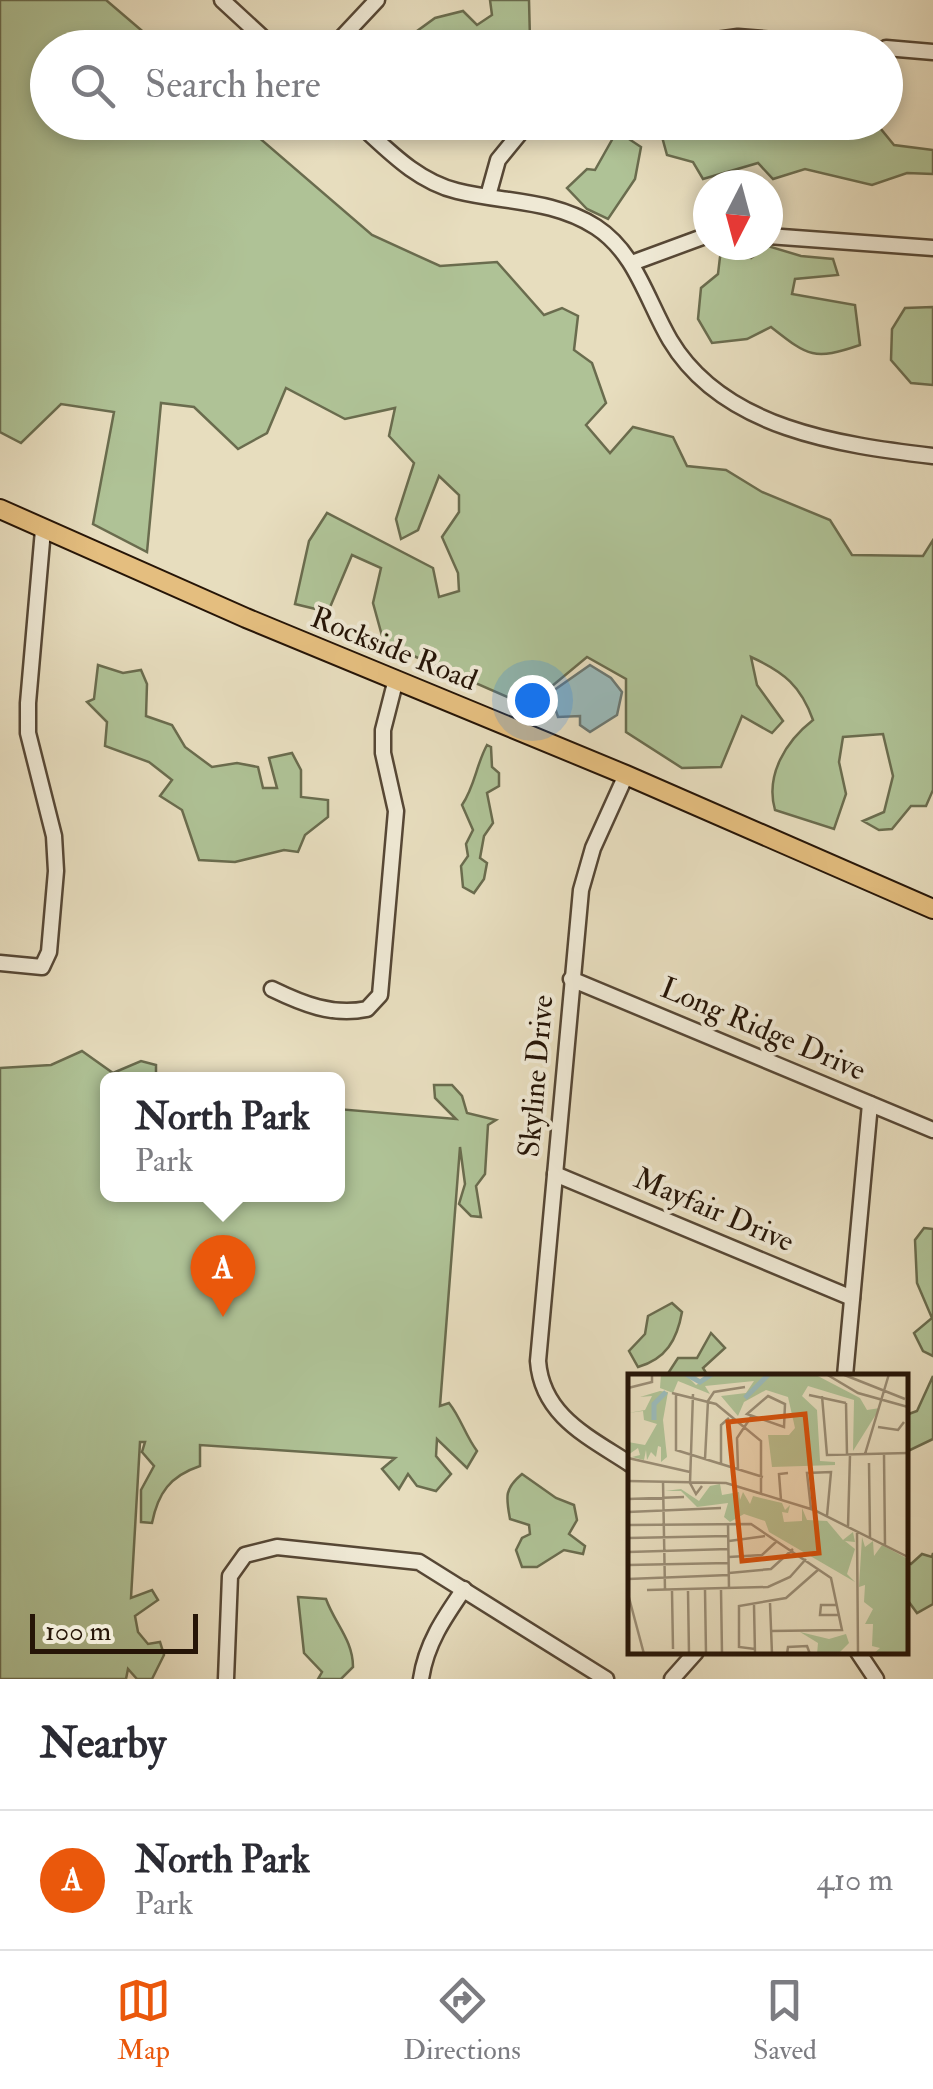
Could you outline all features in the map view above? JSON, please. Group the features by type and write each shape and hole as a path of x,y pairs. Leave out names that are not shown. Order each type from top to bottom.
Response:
{"main road":[{"name":"Rockside Road","path":"0,509 933,909"}],"street":[{"path":"222,0 254,30"},
{"path":"349,30 378,0"},
{"path":"903,49 933,52"},
{"path":"377,140 413,172 454,190 558,208 597,228 632,263 671,342 698,376 738,404 786,428 839,445 933,456"},
{"path":"488,196 488,182 498,160 514,140"},
{"path":"783,237 933,248"},
{"path":"632,263 693,241"},
{"path":"0,963 42,967 49,952 56,871 54,836 28,733 43,530"},
{"path":"272,989 306,1006 342,1011 367,1009 380,995 396,811 383,753 383,730 396,679"},
{"name":"Skyline Drive","path":"626,775 586,868 538,1350 544,1390 565,1421 628,1463"},
{"name":"Long Ridge Drive","path":"572,979 933,1130"},
{"path":"845,1374 870,1104"},
{"name":"Mayfair Drive","path":"555,1174 852,1298"},
{"path":"226,1679 230,1576 245,1556 276,1547 419,1562 606,1679"},
{"path":"421,1679 439,1626 464,1589"},
{"path":"672,1679 694,1654"},
{"path":"859,1654 876,1679"}],"green space":[{"path":"0,0 106,0 141,30 30,30 30,140 262,140 372,235 440,266 497,262 544,315 562,308 578,316 574,350 592,363 606,403 586,425 610,453 633,427 673,437 687,466 726,470 762,492 830,520 852,555 923,556 933,540 933,790 926,806 911,806 892,829 879,830 863,821 884,812 893,776 883,734 843,737 839,762 846,794 834,829 775,810 773,784 780,760 794,738 813,720 790,681 751,657 757,685 783,721 772,733 742,716 721,767 682,768 626,732 626,679 587,657 528,706 384,643 373,603 381,568 352,555 328,612 295,604 309,541 327,513 433,568 439,597 459,591 458,573 442,537 459,512 459,495 439,476 418,530 401,539 396,519 414,463 389,436 395,408 345,419 286,388 267,433 238,449 194,407 161,403 147,552 93,524 114,412 61,404 21,443 0,432"},
{"path":"490,0 529,0 530,30 418,30 435,18 463,11 477,25 492,15"},
{"path":"612,140 630,140 641,147 635,179 608,219 587,209 567,188 587,169 595,170"},
{"path":"663,140 890,140 894,145 933,150 933,174 907,173 872,185 805,169 783,176 783,170 765,170 758,163 734,170 698,170 693,162 667,155"},
{"path":"783,251 833,259 838,275 795,279 792,294 855,305 860,345 831,353 812,353 771,327 747,339 712,343 698,319 701,288 718,274 720,260 783,260"},
{"path":"933,307 933,385 911,383 891,360 892,329 905,308"},
{"path":"98,665 123,673 141,670 147,684 146,716 172,725 185,747 212,767 237,763 258,767 263,788 277,788 269,758 292,753 301,770 301,797 328,800 328,817 305,835 298,852 284,850 235,862 199,860 182,810 160,796 172,780 149,762 105,746 107,722 87,702 94,699"},
{"path":"487,745 491,747 492,767 499,773 499,786 487,793 493,823 484,836 480,858 487,863 484,879 474,893 463,887 461,866 468,856 466,844 473,830 462,805"},
{"path":"82,1051 112,1072 100,1072 100,1202 345,1202 345,1110 456,1119 435,1098 434,1085 452,1085 462,1096 467,1113 496,1120 488,1125 485,1174 476,1186 481,1217 471,1216 459,1204 465,1184 460,1147 440,1406 449,1403 477,1451 467,1468 437,1439 436,1456 451,1474 436,1491 417,1486 408,1474 399,1489 382,1469 395,1458 200,1445 200,1466 167,1487 152,1523 141,1522 141,1490 154,1466 142,1452 145,1442 140,1442 131,1598 152,1590 158,1600 135,1616 138,1632 148,1644 160,1642 164,1655 152,1679 137,1679 128,1669 126,1679 0,1679 0,1068 51,1065"},
{"path":"141,1061 156,1065 156,1072 115,1072"},
{"path":"924,1228 933,1229 933,1356 923,1351 914,1333 932,1318 917,1283 915,1240"},
{"path":"672,1303 682,1312 673,1340 656,1359 638,1367 629,1351 645,1334 648,1316"},
{"path":"711,1333 725,1348 703,1368 707,1374 668,1374 678,1358 697,1358"},
{"path":"933,1376 933,1439 908,1451 908,1414 917,1411"},
{"path":"522,1474 556,1498 574,1505 577,1520 569,1534 585,1546 583,1554 564,1550 537,1567 522,1567 516,1550 522,1538 530,1534 529,1525 510,1519 507,1499 512,1484"},
{"path":"933,1553 933,1604 917,1613 908,1601 908,1562 911,1564 922,1554 932,1557"},
{"path":"298,1597 326,1599 352,1657 353,1667 341,1679 318,1679 322,1672 304,1653"}],"water":[{"path":"590,665 611,678 622,692 617,715 590,732 580,725 580,716 558,717 550,693"}],"place":[{"name":"North Park","path":"223,1317"}]}
